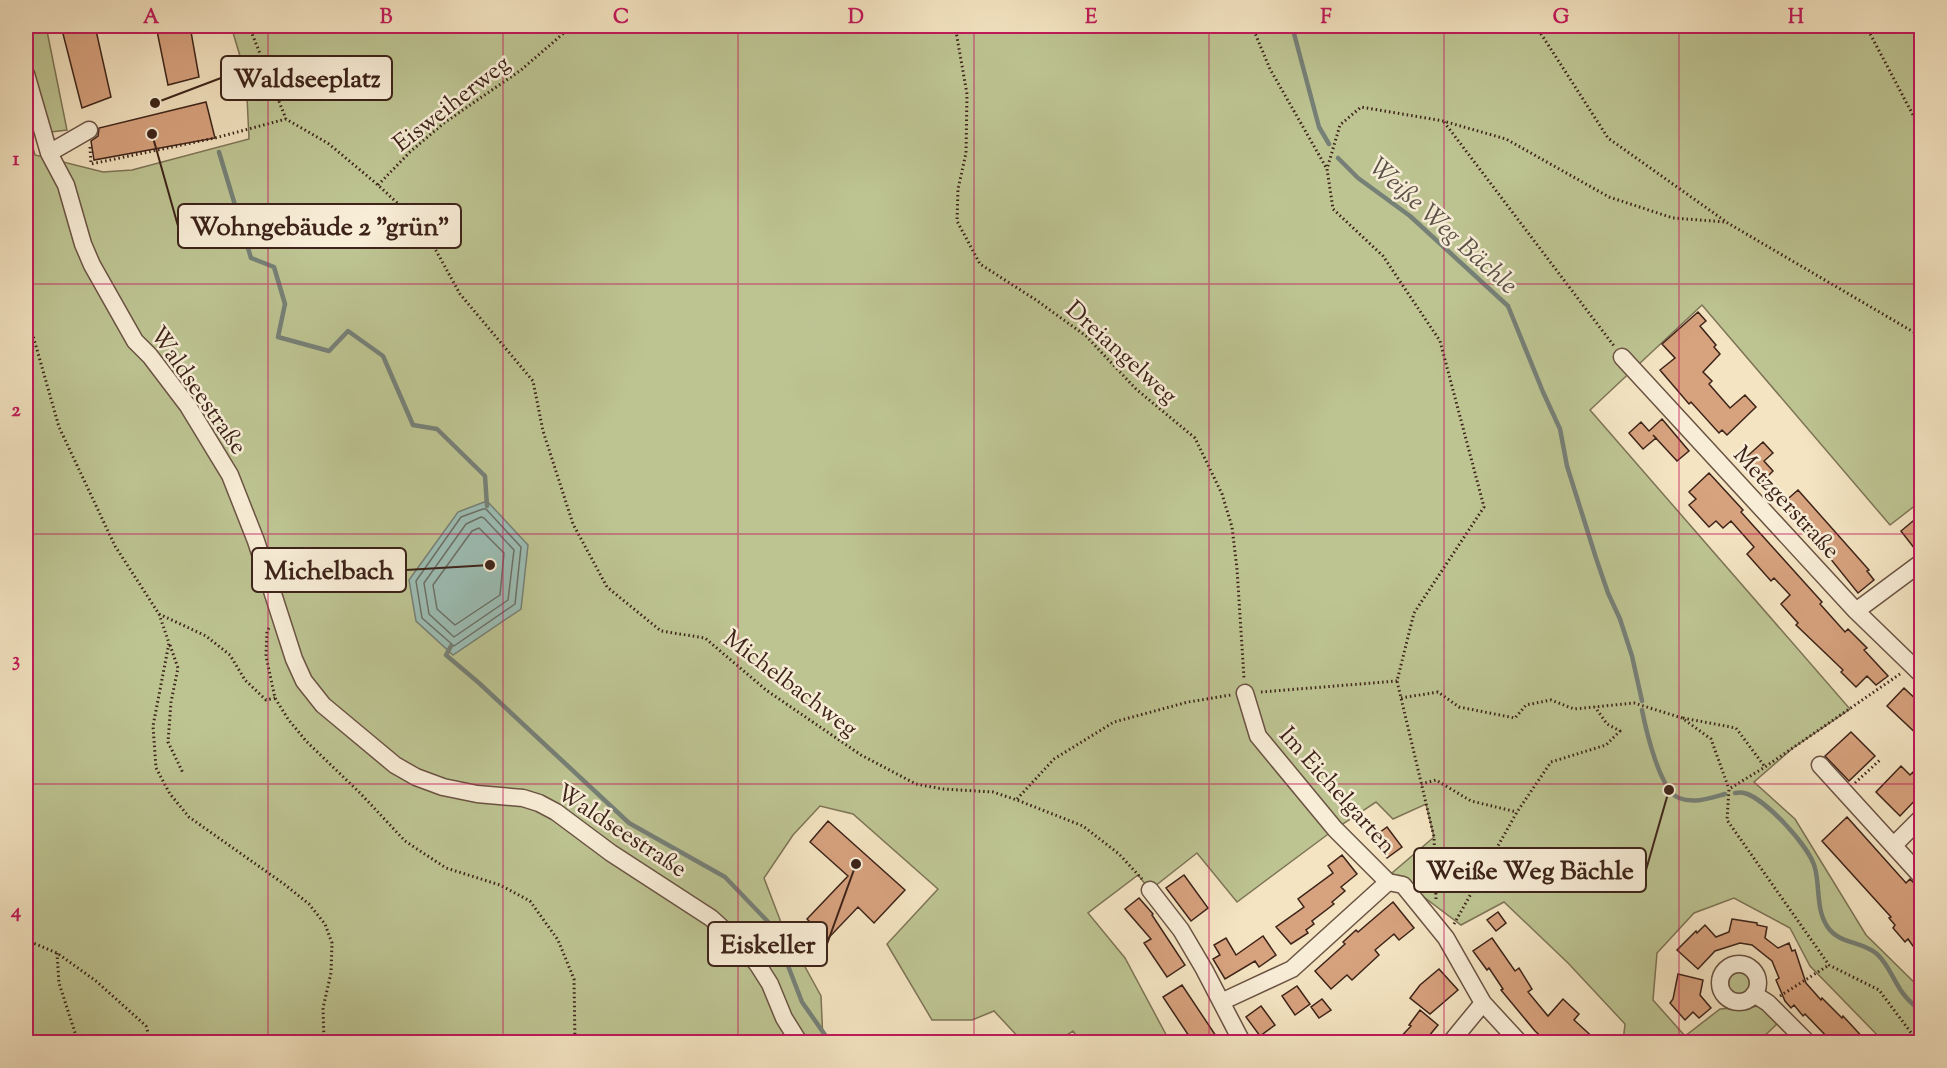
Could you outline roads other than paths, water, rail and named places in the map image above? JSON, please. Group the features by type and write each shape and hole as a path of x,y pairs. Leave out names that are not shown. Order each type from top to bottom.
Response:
{"street":[{"name":"Waldseestraße","path":"26,74 48,153 66,185 83,244 124,324 188,406 230,475 256,541 294,659 304,681 323,705 394,765 443,787 477,794 524,798 539,803 556,812 611,853 711,918 758,964 770,984 784,1018 799,1042"},
{"path":"48,153 89,130"},
{"name":"Metzgerstraße","path":"1622,357 1856,611 1917,670"},
{"path":"1856,611 1922,562"},
{"name":"Im Eichelgarten","path":"1245,693 1258,736 1335,829 1389,882 1403,885 1441,932 1484,1003 1519,1042"},
{"path":"1820,765 1922,877"},
{"path":"1894,845 1922,817"},
{"name":"Im Eichelgarten","path":"1221,1002 1292,969 1389,882"},
{"path":"1150,890 1181,930 1242,1042"},
{"path":"1761,998 1807,1042"},
{"path":"1451,1042 1484,1003"}],"water":[{"path":"487,501 528,545 521,609 453,655 416,621 409,580 458,512"}],"waterway":[{"name":"Weiße Weg Bächle","path":"1292,26 1319,127 1329,144"},
{"path":"219,152 251,258 274,267 285,304 278,337 329,351 348,331 383,356 413,425 437,429 485,476 487,506"},
{"name":"Weiße Weg Bächle","path":"1338,158 1358,178 1410,216 1508,306 1560,429 1567,466 1596,558 1632,656 1642,701"},
{"path":"451,646 446,655 629,823 725,877 773,927 802,1002 830,1042"},
{"name":"Weiße Weg Bächle","path":"1642,710 1655,759 1672,793 1685,800 1702,800 1725,794"},
{"name":"Weiße Weg Bächle","path":"1735,793 1744,793 1753,797 1786,824 1805,848 1815,868 1821,912 1827,926 1837,936 1877,954 1905,996 1922,1012"}],"place":[{"name":"Waldseeplatz","path":"155,103"},
{"name":"Wohngebäude 2 \"grün\"","path":"152,134"},
{"name":"Michelbach","path":"490,565"},
{"name":"Weiße Weg Bächle","path":"1669,790"},
{"name":"Eiskeller","path":"856,864"}]}
